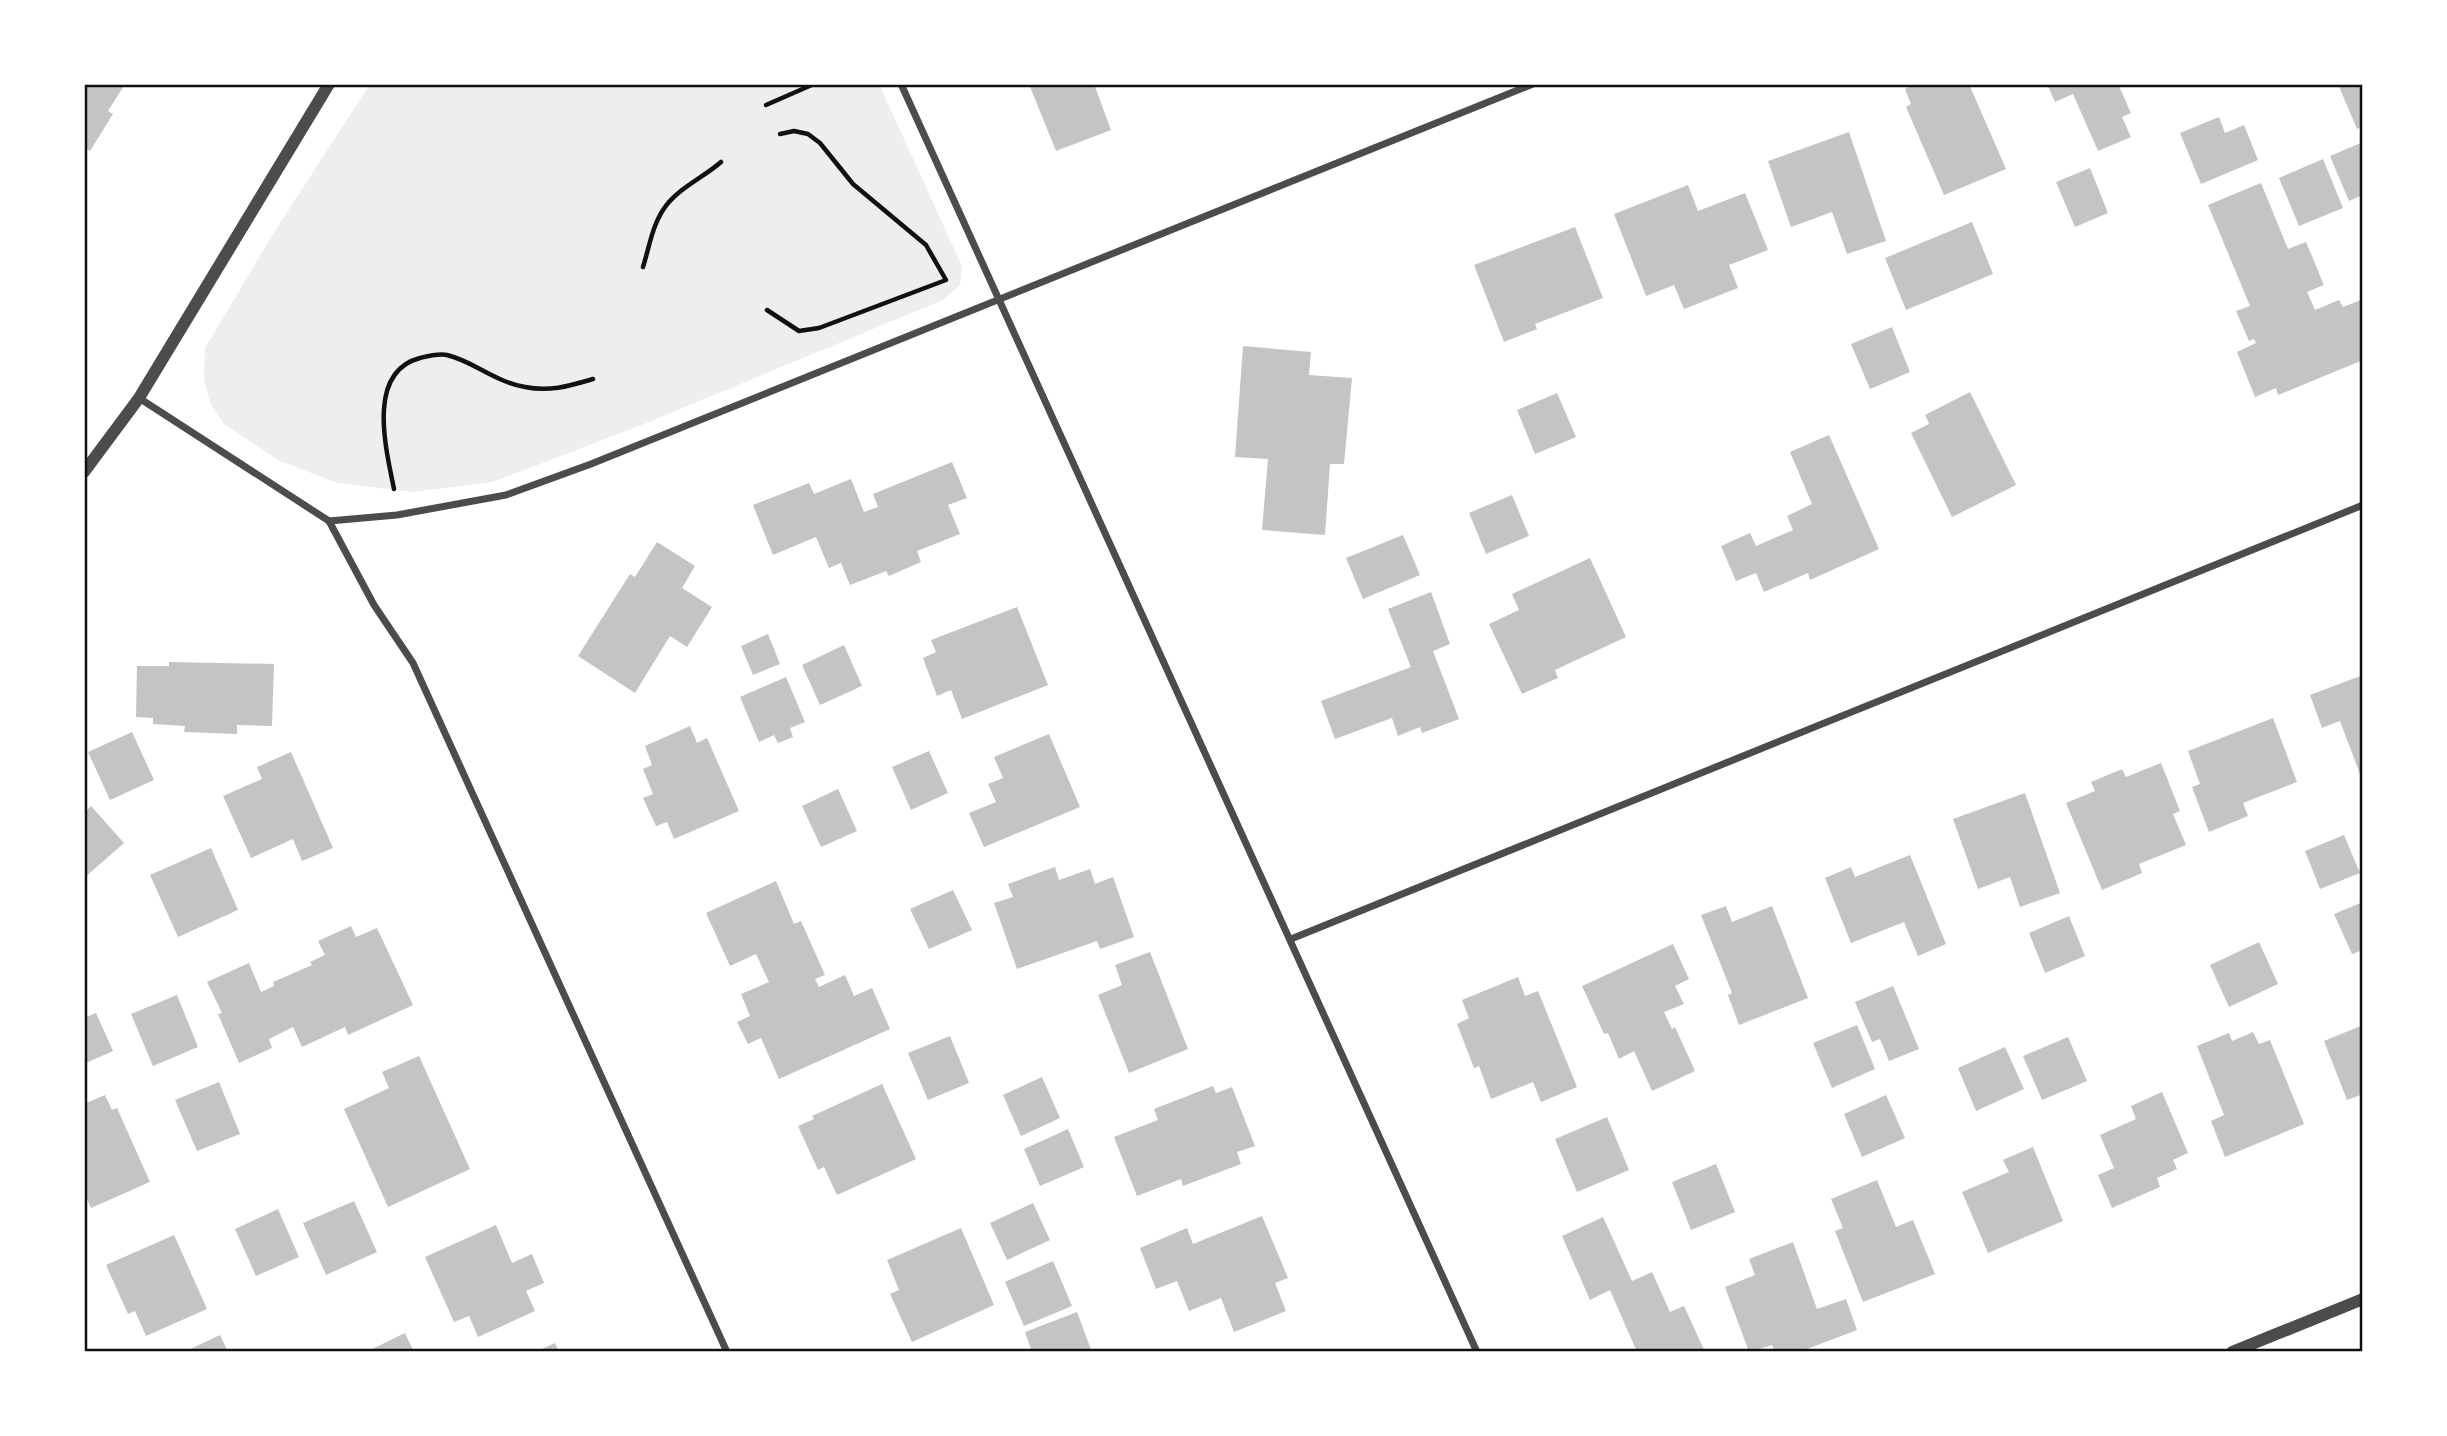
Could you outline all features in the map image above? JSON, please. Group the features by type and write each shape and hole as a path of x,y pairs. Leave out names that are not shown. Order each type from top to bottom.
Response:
{"street":[{"path":"84,472 139,398 329,84"},
{"path":"901,84 1478,1352"},
{"path":"330,521 397,515 506,495 591,464 1533,84"},
{"path":"139,398 330,521 374,605 413,663 727,1352"},
{"path":"1291,939 2363,505"},
{"path":"2232,1352 2363,1299"}],"path":[{"path":"766,105 814,84"},
{"path":"767,310 799,331 819,328 946,279 926,245 853,184 821,143 808,134 794,131 780,134"},
{"path":"643,267 654,227 663,208 722,162"},
{"path":"394,490 383,431 386,396 396,372 406,361 445,354 491,377 524,387 555,390 593,379"}],"shaded area":[{"path":"370,84 879,84 962,266 960,285 943,300 644,424 493,482 414,492 337,483 278,460 224,424 210,403 204,379 205,348 273,234"}],"building":[{"path":"84,84 125,84 108,111 113,114 90,151 84,147"},
{"path":"1029,84 1094,84 1111,130 1056,151"},
{"path":"1916,84 1969,84 2006,169 1944,195 1906,107 1911,104 1905,89"},
{"path":"2047,84 2118,84 2131,113 2122,117 2131,137 2098,151 2073,94 2055,102"},
{"path":"2338,84 2363,84 2363,126 2357,129"},
{"path":"2219,117 2225,133 2244,125 2258,160 2201,184 2180,133"},
{"path":"1849,132 1886,241 1847,254 1832,212 1791,227 1768,161"},
{"path":"2363,142 2363,195 2349,201 2330,156"},
{"path":"2323,159 2343,208 2299,226 2279,178"},
{"path":"2090,168 2108,213 2075,227 2056,182"},
{"path":"2261,183 2288,249 2306,242 2324,285 2307,292 2315,310 2339,300 2343,307 2361,300 2363,360 2278,395 2276,388 2255,397 2237,352 2256,343 2254,339 2249,341 2236,311 2250,306 2208,205"},
{"path":"1688,185 1698,211 1745,193 1768,250 1729,265 1738,288 1684,309 1674,285 1646,296 1614,214"},
{"path":"1972,222 1993,274 1906,310 1885,258"},
{"path":"1575,227 1603,298 1535,324 1537,329 1504,342 1474,265"},
{"path":"1892,327 1910,372 1870,389 1851,344"},
{"path":"1243,346 1311,352 1309,375 1352,378 1344,464 1330,464 1325,535 1262,530 1268,459 1235,457"},
{"path":"1970,392 2016,485 1952,517 1911,433 1929,424 1925,415"},
{"path":"1557,393 1576,437 1535,454 1517,410"},
{"path":"1829,435 1879,549 1810,580 1808,573 1764,592 1756,573 1736,581 1721,546 1750,533 1756,546 1793,530 1787,516 1812,504 1790,452"},
{"path":"952,462 967,498 948,505 960,534 917,551 921,562 889,576 886,571 850,585 841,563 829,568 816,537 773,555 753,505 809,483 814,494 851,479 864,512 878,507 873,494"},
{"path":"1512,495 1529,536 1486,554 1469,513"},
{"path":"1403,535 1420,575 1363,599 1346,558"},
{"path":"657,542 695,566 682,588 712,607 687,647 670,636 635,693 578,656 630,574 635,577"},
{"path":"1590,558 1626,637 1555,670 1558,678 1522,694 1489,624 1519,610 1512,594"},
{"path":"1431,592 1450,644 1433,651 1459,719 1422,733 1420,727 1398,736 1392,718 1335,739 1321,701 1411,667 1388,609"},
{"path":"1017,607 1048,685 962,719 951,690 937,696 923,658 936,652 931,640"},
{"path":"768,634 780,664 753,675 741,646"},
{"path":"844,645 862,686 820,705 802,665"},
{"path":"169,662 274,664 272,726 237,725 237,734 184,732 185,726 153,724 153,718 136,717 137,666 169,666"},
{"path":"2363,675 2363,782 2340,721 2322,728 2310,695"},
{"path":"786,677 805,722 790,728 793,737 778,743 774,735 759,742 740,697"},
{"path":"2273,718 2297,782 2243,803 2248,816 2209,832 2192,787 2200,784 2188,751"},
{"path":"690,726 697,743 707,738 739,811 674,839 667,822 656,826 643,798 653,794 643,769 652,765 645,746"},
{"path":"132,732 154,780 110,800 88,752"},
{"path":"1049,734 1080,807 984,847 969,813 996,802 988,784 1003,778 994,757"},
{"path":"929,751 948,793 911,810 892,767"},
{"path":"291,752 333,848 302,861 293,839 251,858 223,796 262,779 257,767"},
{"path":"2161,763 2180,811 2173,814 2186,845 2139,864 2142,873 2102,890 2066,803 2095,791 2091,782 2122,769 2126,777"},
{"path":"838,789 857,831 821,847 802,806"},
{"path":"2025,793 2060,893 2020,907 2010,877 1978,889 1953,819"},
{"path":"91,806 124,843 84,878 84,813"},
{"path":"2344,835 2360,873 2320,889 2305,851"},
{"path":"211,848 238,910 178,937 150,875"},
{"path":"1910,855 1946,944 1918,956 1904,922 1851,943 1825,878 1851,867 1855,877"},
{"path":"1055,867 1059,880 1090,869 1095,884 1113,877 1134,937 1100,949 1097,941 1017,969 994,903 1013,897 1008,884"},
{"path":"776,881 794,924 801,921 825,975 815,979 819,987 845,975 854,996 872,988 890,1029 779,1079 761,1038 748,1044 737,1022 750,1016 741,994 769,982 756,954 730,966 706,913"},
{"path":"953,890 972,930 929,949 910,909"},
{"path":"2363,902 2363,950 2352,954 2334,914"},
{"path":"1726,906 1732,922 1772,906 1808,998 1739,1025 1728,995 1732,993 1701,915"},
{"path":"2069,916 2085,956 2045,973 2029,933"},
{"path":"351,926 356,937 377,928 413,1005 348,1035 345,1027 302,1047 293,1027 269,1039 272,1048 239,1063 218,1014 222,1013 207,982 249,963 261,992 274,986 273,982 312,965 310,962 325,955 318,941"},
{"path":"2259,942 2278,984 2229,1007 2210,965"},
{"path":"1673,944 1689,979 1675,986 1684,1004 1664,1012 1672,1029 1675,1027 1695,1071 1652,1091 1634,1051 1619,1059 1582,986"},
{"path":"1150,952 1188,1049 1129,1073 1098,995 1122,985 1115,965"},
{"path":"1518,977 1525,996 1538,991 1577,1087 1541,1102 1533,1082 1491,1099 1479,1066 1474,1068 1457,1024 1469,1018 1462,1000"},
{"path":"1893,986 1919,1049 1889,1061 1880,1039 1872,1042 1855,1002"},
{"path":"177,995 198,1047 153,1066 131,1014"},
{"path":"96,1013 113,1051 84,1064 84,1018"},
{"path":"1857,1025 1875,1069 1832,1088 1813,1043"},
{"path":"2363,1025 2363,1094 2347,1100 2324,1041"},
{"path":"2253,1032 2259,1044 2270,1040 2304,1124 2225,1157 2211,1121 2224,1115 2197,1046 2229,1033 2232,1041"},
{"path":"950,1036 969,1083 928,1100 908,1053"},
{"path":"2068,1037 2087,1081 2042,1100 2023,1056"},
{"path":"2005,1047 2024,1089 1976,1111 1958,1068"},
{"path":"419,1056 470,1169 388,1207 344,1109 389,1088 382,1072"},
{"path":"1042,1077 1060,1118 1021,1136 1003,1095"},
{"path":"219,1082 240,1134 197,1151 175,1100"},
{"path":"882,1084 916,1159 837,1195 824,1167 818,1170 798,1126 814,1119 812,1116"},
{"path":"1213,1086 1216,1093 1232,1087 1255,1146 1237,1152 1241,1164 1183,1186 1181,1179 1137,1196 1114,1137 1158,1120 1154,1109"},
{"path":"2162,1092 2188,1153 2173,1160 2177,1169 2157,1178 2160,1187 2112,1208 2098,1175 2114,1168 2100,1135 2136,1119 2131,1106"},
{"path":"105,1095 112,1110 117,1108 150,1182 91,1208 84,1192 84,1104"},
{"path":"1886,1095 1905,1138 1862,1157 1844,1114"},
{"path":"1607,1117 1629,1170 1577,1192 1555,1139"},
{"path":"1068,1129 1084,1167 1040,1186 1024,1149"},
{"path":"2033,1147 2063,1221 1988,1253 1962,1192 2009,1172 2003,1160"},
{"path":"1716,1164 1735,1212 1691,1230 1672,1182"},
{"path":"1877,1180 1896,1227 1913,1220 1935,1274 1863,1302 1835,1231 1843,1228 1831,1199"},
{"path":"354,1201 377,1252 326,1275 303,1223"},
{"path":"1033,1203 1050,1240 1007,1260 990,1223"},
{"path":"278,1209 299,1257 256,1276 235,1229"},
{"path":"1262,1216 1288,1278 1275,1283 1286,1311 1234,1332 1221,1298 1189,1311 1177,1281 1156,1289 1140,1248 1187,1228 1193,1244"},
{"path":"1603,1217 1632,1281 1652,1272 1670,1312 1684,1306 1705,1352 1637,1352 1610,1290 1590,1300 1562,1236"},
{"path":"496,1225 512,1263 532,1254 544,1283 526,1291 535,1311 478,1337 469,1316 454,1322 425,1257"},
{"path":"961,1228 994,1305 912,1342 890,1294 899,1290 887,1260"},
{"path":"174,1235 207,1309 146,1336 135,1311 128,1314 106,1265"},
{"path":"1793,1242 1817,1309 1846,1299 1857,1330 1799,1352 1775,1352 1772,1345 1749,1352 1725,1287 1755,1275 1749,1259"},
{"path":"1053,1261 1072,1306 1024,1326 1005,1282"},
{"path":"1077,1312 1092,1352 1032,1352 1025,1332"},
{"path":"405,1333 414,1352 366,1352"},
{"path":"220,1335 228,1352 184,1352"},
{"path":"555,1343 559,1352 535,1352"}]}
